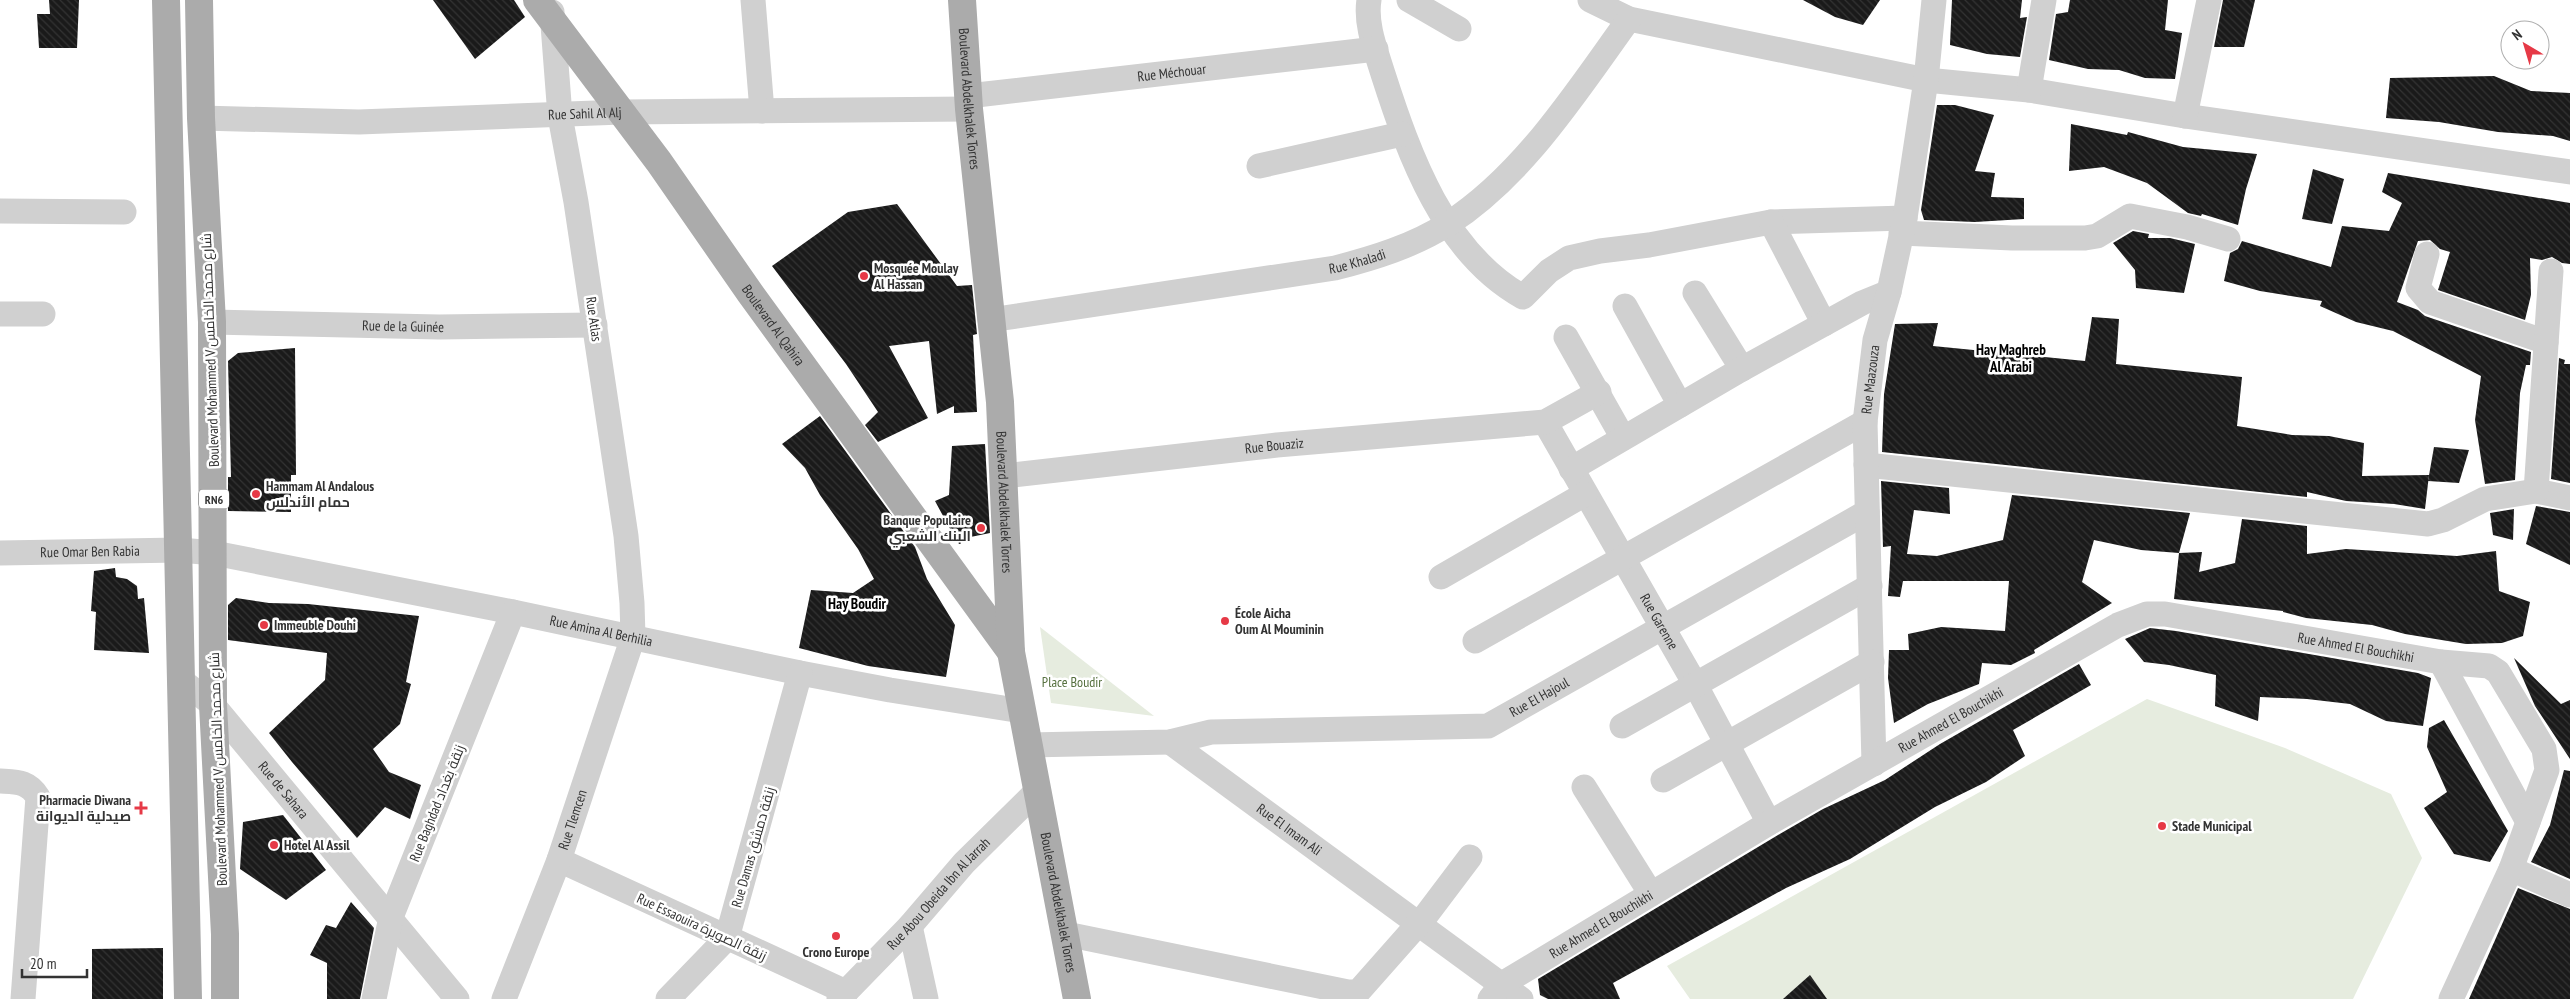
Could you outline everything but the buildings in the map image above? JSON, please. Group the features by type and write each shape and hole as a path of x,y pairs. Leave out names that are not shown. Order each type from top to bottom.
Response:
{"main road":[{"name":"RN6","path":"166,0 180,550 188,999"},
{"name":"Boulevard Mohammed V شارع محمد الخامس","path":"199,0 201,118 212,322 213,705 225,934 226,999"},
{"name":"Boulevard Abdelkhalek Torres","path":"962,0 969,102 990,320 1000,402 1011,652 1077,999"},
{"name":"Boulevard Al Qahira","path":"547,7 756,301 1011,652"}],"street":[{"path":"753,0 762,111"},
{"path":"1369,0 1369,23 1402,134 1448,224 1485,267 1523,297 1548,271 1569,258 1772,222 1903,225 2012,238 2085,238 2097,236 2130,216 2228,238"},
{"path":"1409,0 1460,29"},
{"path":"1590,0 1926,80 2029,90 2186,116 2570,172"},
{"path":"2029,90 2044,0"},
{"path":"2186,116 2209,0"},
{"name":"Rue Maazouza","path":"1874,764 1865,422 1875,340 1889,292 1903,225 1926,80 1931,2"},
{"name":"Rue Atlas","path":"547,7 560,116 576,202 626,536 633,638"},
{"name":"Rue Khaladi","path":"990,320 1334,268 1401,247 1448,224 1477,202 1535,144 1627,9"},
{"name":"Rue Méchouar","path":"969,102 1376,50"},
{"name":"Rue Sahil Al Alj","path":"201,118 359,122 560,116 622,112 762,111 969,102"},
{"path":"1259,166 1402,134"},
{"path":"0,211 124,212"},
{"path":"1772,222 1824,324"},
{"path":"2427,254 2418,288 2430,302 2546,342"},
{"path":"2536,491 2551,271"},
{"path":"1571,468 1742,369 1862,303 1889,292"},
{"path":"1695,293 1742,369"},
{"path":"1625,306 1680,405"},
{"path":"0,314 43,314"},
{"name":"Rue de la Guinée","path":"212,322 439,327 595,325"},
{"path":"1566,337 1599,392 1623,438"},
{"path":"1545,422 1599,392"},
{"name":"Rue Bouaziz","path":"1004,476 1277,446 1545,422"},
{"name":"Rue Garenne","path":"1545,422 1695,684 1769,823"},
{"path":"1475,641 1865,422"},
{"path":"1866,465 2428,524 2443,520 2485,500 2536,491 2570,498"},
{"path":"1441,577 1585,494"},
{"name":"Rue El Hajoul","path":"1170,742 1211,732 1488,726 1868,512"},
{"name":"Rue Amina Al Berhilia","path":"180,550 214,553 513,612 800,673 890,690 1022,711"},
{"name":"Rue Omar Ben Rabia","path":"0,553 180,550"},
{"path":"1622,726 1870,586"},
{"name":"Rue Baghdad زنقة بغداد","path":"374,999 391,917 513,612"},
{"name":"Rue Ahmed El Bouchikhi","path":"1496,991 1650,894 1769,823 2118,625 2147,614 2165,614 2440,662 2489,666 2498,672 2544,749 2547,770 2511,869 2452,999"},
{"name":"Rue Tlemcen","path":"504,999 559,860 633,638"},
{"path":"1663,780 1872,662"},
{"path":"2440,662 2528,822"},
{"name":"Rue Damas زنقة دمشق","path":"668,999 727,938 800,673"},
{"name":"Rue de Sahara","path":"181,680 213,705 391,917 457,999"},
{"path":"1029,745 1170,742"},
{"name":"Rue El Imam Ali","path":"1170,742 1418,922 1496,991 1522,999"},
{"path":"0,781 23,782 32,788 38,797 23,999"},
{"path":"1584,787 1650,894"},
{"name":"Rue Abou Obeida Ibn Al Jarrah","path":"843,996 910,926 964,863 1038,790"},
{"path":"1066,934 1173,958 1348,992 1358,992 1427,914 1470,857"},
{"name":"Rue Essaouira زنقة الصويرة","path":"559,860 727,938 843,996"},
{"path":"2511,869 2570,895"},
{"path":"910,926 926,999"}],"green space":[{"name":"Place Boudir","path":"1040,627 1154,716 1051,703"},
{"name":"Stade Municipal","path":"2147,699 2285,748 2391,794 2422,858 2353,999 1690,999 1667,966"}],"place":[{"name":"Mosquée Moulay Al Hassan","path":"864,276"},
{"name":"Hammam Al Andalous حمام الأندلس","path":"256,494"},
{"name":"Banque Populaire البنك الشعبي","path":"981,528"},
{"name":"École Aicha Oum Al Mouminin","path":"1225,621"},
{"name":"Immeuble Douhi","path":"264,625"},
{"name":"Pharmacie Diwana صيدلية الديوانة","path":"141,808"},
{"name":"Stade Municipal","path":"2162,826"},
{"name":"Hotel Al Assil","path":"274,845"},
{"name":"Crono Europe","path":"836,936"}],"district":[{"name":"Hay Maghreb Al Arabi","path":"2011,358"},
{"name":"Hay Boudir","path":"857,603"}]}
